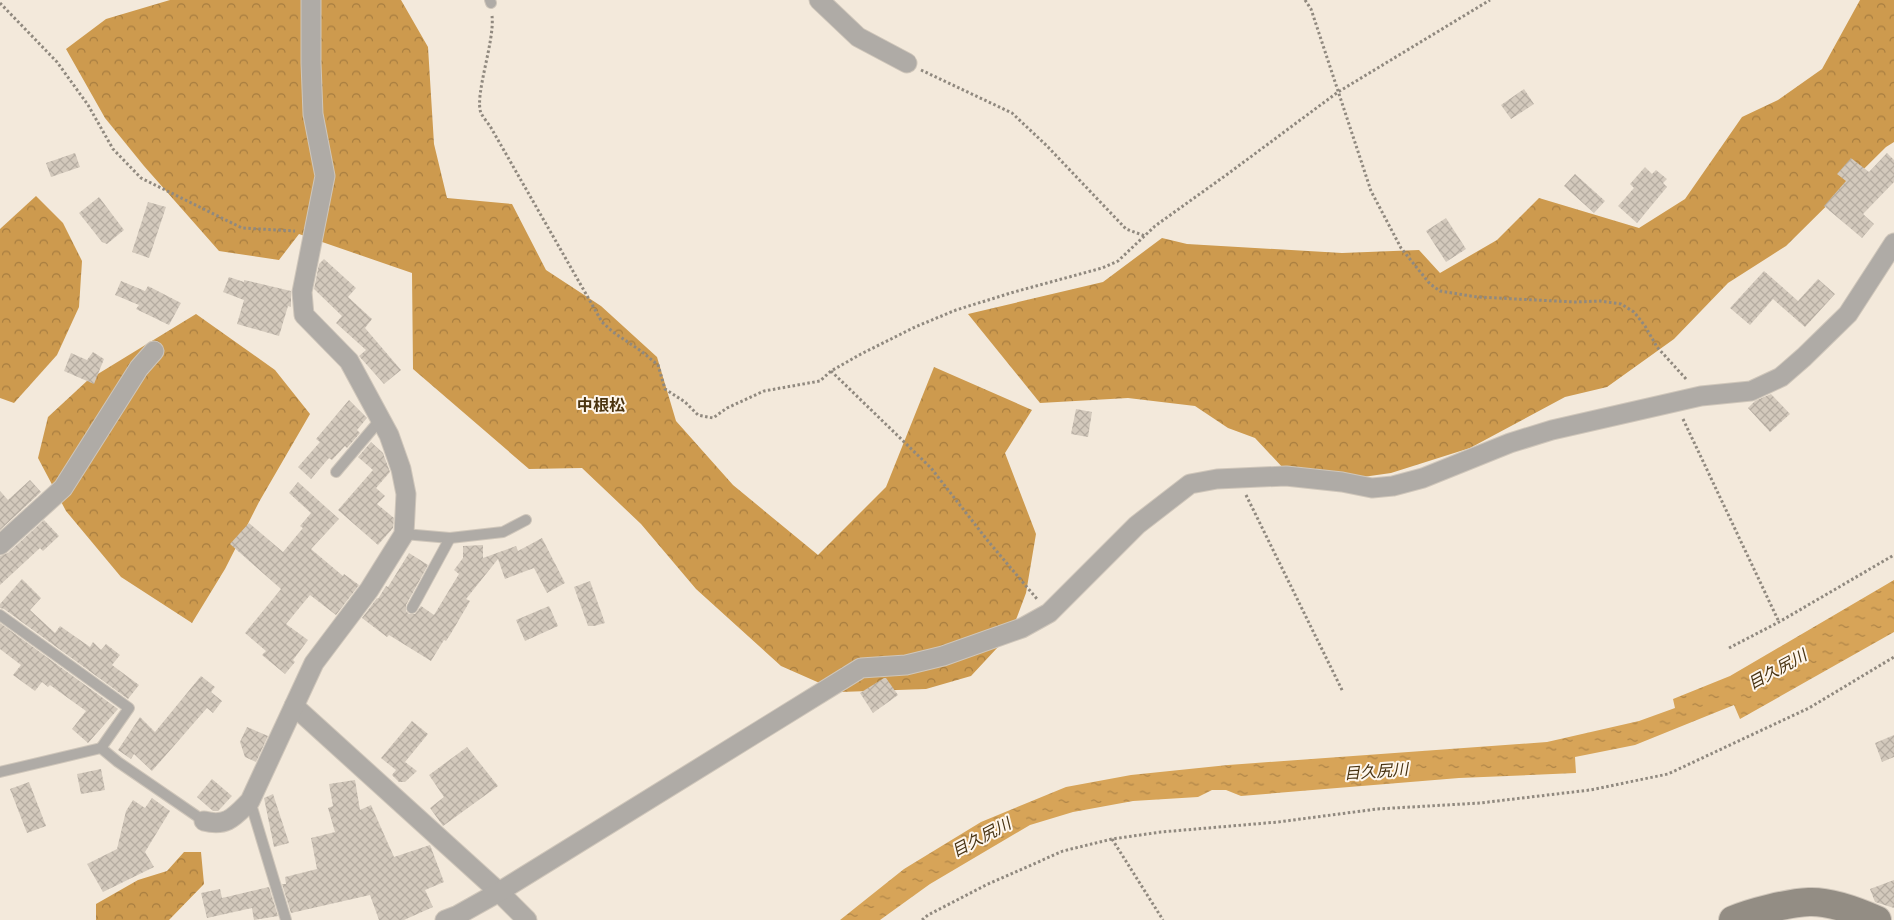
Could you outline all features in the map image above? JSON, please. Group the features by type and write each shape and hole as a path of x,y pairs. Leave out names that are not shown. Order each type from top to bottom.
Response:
{"street":[{"path":"204,821 217,824 228,820 237,815 250,801 314,663 369,590 404,534 406,494 402,469 389,435 349,361 304,315 302,292 325,176 313,114 311,0"},
{"path":"819,0 858,37 907,63"},
{"path":"445,920 458,915 499,892 861,668 906,665 944,656 1022,628 1049,613 1137,524 1190,484 1217,478 1237,479 1286,476 1342,482 1372,488 1393,486 1423,478 1510,443 1552,430 1623,415 1675,401 1701,396 1751,391 1780,377 1804,357 1848,314 1894,244"},
{"path":"0,545 64,488 139,368 154,351"},
{"path":"294,706 499,892 527,920"},
{"path":"1733,920 1767,910 1810,902 1852,909 1877,920"}],"lane":[{"path":"336,472 380,420"},
{"path":"404,534 450,538 503,532 526,520"},
{"path":"412,608 450,538"},
{"path":"0,615 129,708 102,748 0,772"},
{"path":"102,748 118,762 204,821"},
{"path":"250,801 286,920"}],"path":[{"path":"1305,0 1311,9 1371,191 1386,223 1401,248 1430,284 1440,291 1477,297 1576,302 1600,301 1621,304 1634,312 1645,326 1657,347 1701,396"},
{"path":"490,1 493,29 480,94 480,112 490,126 602,322 658,366 665,389 685,402 698,415 713,418 728,408 764,391 820,381 831,371 915,327 956,310 1102,268 1118,261 1155,226 1338,92 1490,0"},
{"path":"0,3 57,62 88,105 113,149 141,178 242,228 313,232"},
{"path":"907,63 1012,113 1047,146 1126,228 1145,236"},
{"path":"831,371 931,468 988,541 1049,613"},
{"path":"1675,401 1779,622"},
{"path":"1237,479 1343,692"},
{"path":"1729,648 1779,622 1894,555"},
{"path":"922,920 986,884 1063,851 1112,839 1161,832 1278,822 1377,809 1500,801 1590,790 1668,774 1809,708 1894,658"},
{"path":"1112,839 1163,920"}],"green space":[{"path":"170,0 401,0 428,47 434,144 447,198 512,204 546,270 601,306 657,357 676,421 733,485 818,555 886,487 934,367 1032,410 1005,453 1036,534 1026,593 1011,633 971,676 926,689 840,692 781,666 696,589 641,524 582,468 529,469 413,369 412,273 299,234 279,260 219,251 144,166 105,118 66,49 106,19"},
{"path":"1860,0 1894,0 1894,142 1886,147 1786,246 1728,283 1674,339 1607,387 1565,397 1470,448 1391,473 1335,481 1285,470 1255,438 1228,428 1195,406 1128,398 1040,403 968,314 1103,282 1162,238 1187,244 1342,253 1419,250 1440,273 1497,240 1539,198 1639,228 1685,199 1742,117 1778,100 1822,69"},
{"path":"36,196 63,223 82,261 79,307 57,355 14,403 0,398 0,229"},
{"path":"196,314 275,370 310,414 259,502 225,569 192,623 121,577 66,511 38,458 48,417 88,380"},
{"path":"184,852 201,852 204,884 169,920 96,920 96,904 138,880 167,871"}],"water":[{"name":"目久尻川","path":"1894,580 1894,632 1740,719 1734,705 1635,745 1575,757 1576,773 1459,778 1241,796 1226,790 1212,790 1198,797 1133,801 1073,812 1030,825 930,884 880,920 840,920 904,869 981,822 1066,787 1131,775 1228,765 1547,742 1639,721 1675,708 1673,699 1730,676"}],"building":[{"path":"1524,89 1534,104 1511,119 1501,105"},
{"path":"75,153 80,167 51,177 46,163"},
{"path":"1887,153 1894,160 1894,182 1863,214 1874,224 1862,238 1824,206 1846,181 1837,174 1851,158 1869,172"},
{"path":"1645,167 1652,174 1656,170 1667,179 1663,183 1667,187 1637,223 1618,206 1634,188 1630,184"},
{"path":"1575,174 1605,201 1594,213 1564,186"},
{"path":"99,197 124,230 107,244 102,242 79,213"},
{"path":"148,202 166,207 149,258 132,252"},
{"path":"1446,218 1466,249 1446,262 1426,231"},
{"path":"324,259 356,288 348,297 372,319 365,328 401,370 384,384 359,356 366,350 336,323 342,316 314,289 319,264"},
{"path":"1764,271 1798,301 1818,279 1835,294 1805,327 1773,299 1750,325 1730,308"},
{"path":"229,277 244,282 244,280 291,291 291,307 288,306 279,336 237,324 244,300 223,292"},
{"path":"121,281 145,291 148,286 181,303 169,325 136,309 139,305 115,295"},
{"path":"93,352 104,359 94,384 64,371 71,353 87,360"},
{"path":"1771,394 1790,414 1770,432 1748,408 1755,401"},
{"path":"349,400 367,418 357,430 360,433 347,448 345,446 332,460 329,458 311,479 298,467 320,442 316,439"},
{"path":"1076,409 1092,412 1088,437 1071,434"},
{"path":"371,442 383,453 390,472 376,488 385,496 377,504 394,518 393,528 378,545 338,510 373,470 358,457"},
{"path":"30,480 41,492 0,530 0,491 8,500"},
{"path":"298,482 339,519 311,549 343,576 344,574 359,585 336,615 310,595 286,624 308,640 293,660 295,662 285,674 262,655 266,651 245,633 281,589 230,544 249,523 283,552 303,528 300,526 311,513 289,493"},
{"path":"44,520 59,536 43,551 40,548 0,585 0,556 8,553"},
{"path":"542,538 565,583 547,593 534,568 505,579 498,559 466,599 470,601 450,635 446,641 444,640 431,661 389,635 387,637 362,618 386,586 388,587 409,553 428,565 406,605 406,611 409,614 415,614 421,606 434,615 459,574 454,570 463,558 463,546 483,545 483,558 516,546 518,551"},
{"path":"22,579 41,598 30,610 55,633 60,626 90,647 93,642 101,650 106,644 120,655 112,665 139,685 128,699 4,609 0,608 0,604"},
{"path":"590,581 605,623 594,626 588,626 574,587"},
{"path":"549,606 558,626 525,641 516,620"},
{"path":"0,623 118,709 88,743 72,729 86,711 50,685 48,687 42,682 35,691 13,675 21,665 0,649"},
{"path":"201,676 215,687 211,692 222,701 213,713 207,708 152,771 134,754 131,759 118,750 140,717 155,732"},
{"path":"886,678 898,695 873,713 860,693"},
{"path":"412,721 428,734 405,762 417,771 405,782 399,782 392,775 396,770 381,758"},
{"path":"247,727 268,736 256,762 245,757 240,742"},
{"path":"1894,735 1894,757 1882,762 1875,743"},
{"path":"467,747 498,786 443,826 430,808 444,797 429,775"},
{"path":"101,769 105,790 81,794 77,774"},
{"path":"212,779 232,796 218,811 213,811 197,797"},
{"path":"355,780 360,810 371,805 394,857 430,845 444,882 425,890 433,907 404,920 379,920 370,895 291,913 282,884 286,884 285,877 317,869 311,838 335,832 328,808 333,806 329,784"},
{"path":"29,782 46,826 27,833 10,789"},
{"path":"273,794 289,843 274,847 264,798"},
{"path":"152,798 170,811 145,852 154,867 103,892 87,864 117,849 126,811 133,800 145,808"},
{"path":"1894,880 1894,908 1875,902 1870,889"},
{"path":"269,887 278,916 254,920 252,908 207,918 201,893 220,889 222,898"}],"district":[{"name":"中根松","path":"601,405"}]}
